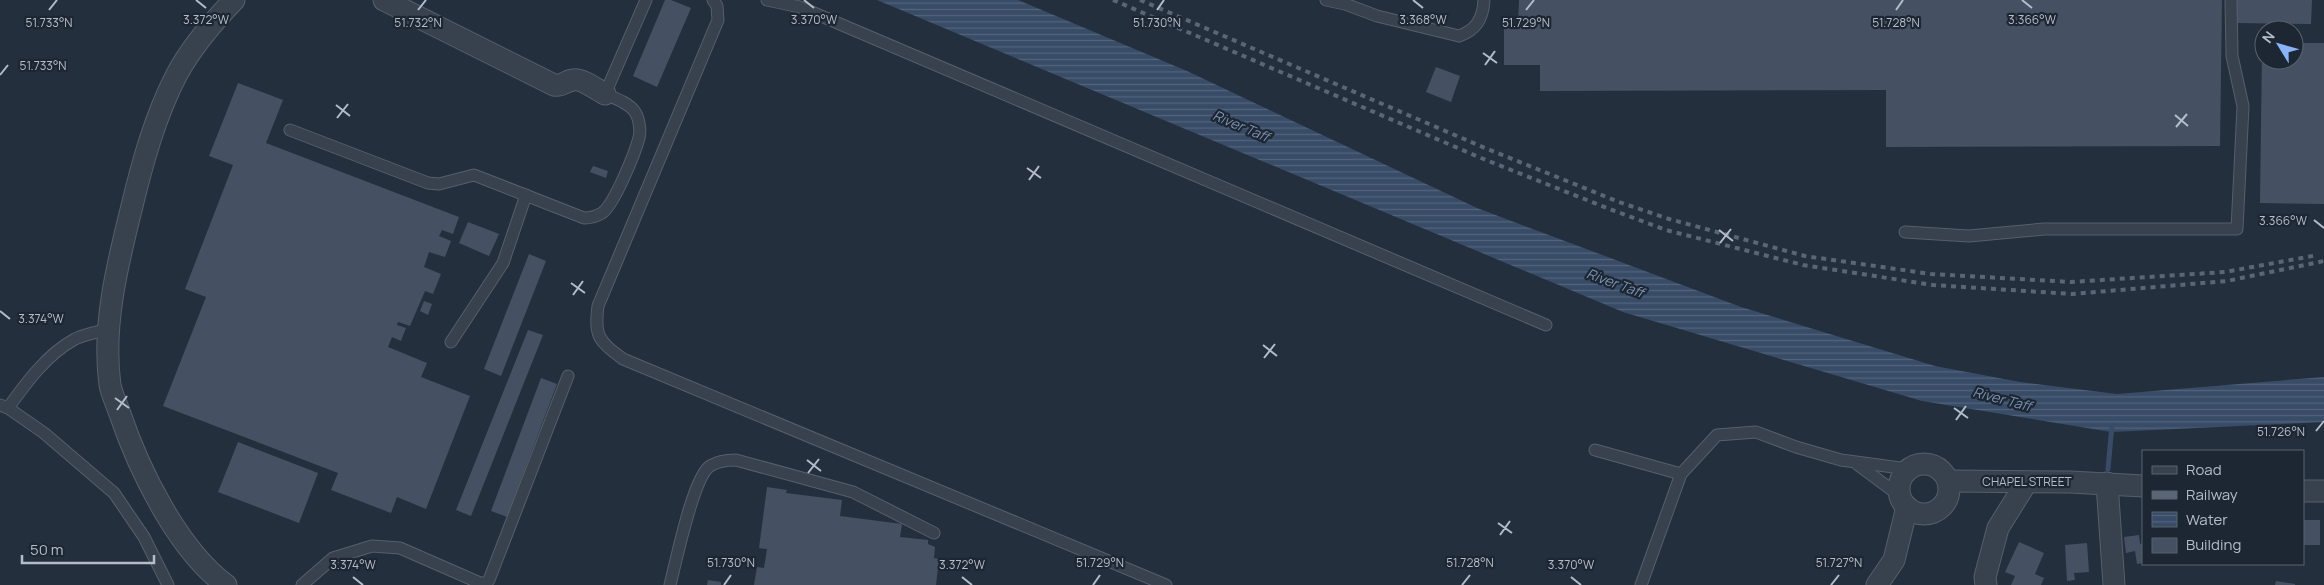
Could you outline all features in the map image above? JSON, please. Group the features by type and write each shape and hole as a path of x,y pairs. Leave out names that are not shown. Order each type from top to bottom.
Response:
{"street":[{"path":"226,585 189,548 151,488 139,463 110,386 109,329 119,258 138,179 155,125 176,75 203,32 234,0"},
{"path":"384,0 554,85 562,85 577,79 605,94"},
{"path":"1878,585 1894,560 1903,502 1900,480 1908,469 1920,464 1928,464 1936,467 1948,480 1948,497 1937,510 1920,514 1903,502"},
{"name":"CHAPEL STREET","path":"1948,480 2026,483 2070,482 2142,486"},
{"path":"1986,585 1985,577 1998,528 2026,483"},
{"path":"2107,484 2114,585"},
{"path":"2304,491 2324,492"}],"lane":[{"path":"290,130 428,183 440,184 474,175 584,218 602,213 609,206 639,137 635,112 630,107 605,94 646,0"},
{"path":"713,0 717,6 718,20 598,306 596,326 604,345 623,359 1166,585"},
{"path":"767,0 800,7 1546,325"},
{"path":"1326,0 1377,16 1458,36 1470,32 1478,25 1484,0"},
{"path":"1905,232 1969,236 2044,229 2237,229 2244,106 2232,56 2231,0"},
{"path":"451,342 503,262 526,196"},
{"path":"109,329 75,339 53,356 4,406 67,451 114,493 144,537 168,585"},
{"path":"302,585 333,558 372,546 400,548 480,583 486,583 489,580 568,376"},
{"path":"1641,585 1681,474 1717,434 1756,432 1796,447 1856,463 1908,469"},
{"path":"1595,450 1681,474"},
{"path":"670,585 697,485 709,466 727,460 736,460 853,492 934,533"},
{"path":"1856,463 1903,502"}],"water":[{"name":"River Taff","path":"877,0 1018,0 1187,71 1477,208 1741,307 1935,366 2020,382 2117,394 2324,377 2324,422 2111,432 1922,401 1623,312"}],"building":[{"path":"665,0 671,0 691,8 657,87 633,76"},
{"path":"1519,0 2222,0 2220,146 1886,147 1886,90 1540,91 1540,65 1504,65 1504,25 1518,25"},
{"path":"2237,0 2312,0 2311,24 2304,24 2304,20 2254,20 2254,23 2237,23"},
{"path":"2304,43 2324,43 2324,204 2260,203 2262,70 2304,70"},
{"path":"1436,67 1460,76 1451,102 1426,92"},
{"path":"238,83 283,100 266,143 459,217 453,234 442,230 439,236 451,241 445,257 429,252 424,267 441,274 433,294 425,291 410,326 398,322 397,325 406,328 401,341 392,337 388,347 427,363 421,377 470,396 426,509 397,497 391,513 331,490 338,473 163,406 206,297 185,289 233,165 209,156"},
{"path":"593,166 608,171 606,178 590,172"},
{"path":"468,222 499,234 489,256 459,243"},
{"path":"529,254 546,261 501,376 484,369"},
{"path":"424,301 432,304 428,315 420,311"},
{"path":"528,330 543,335 471,516 456,510"},
{"path":"541,378 557,384 507,517 491,511"},
{"path":"238,442 318,473 299,523 218,492"},
{"path":"767,487 787,490 786,493 842,500 840,516 902,524 900,537 928,540 928,544 935,547 934,558 939,559 936,585 754,585 757,567 764,568 767,549 759,548"},
{"path":"2304,520 2320,520 2320,545 2304,545"},
{"path":"2139,535 2140,544 2142,543 2142,563 2137,564 2135,551 2126,553 2124,537"},
{"path":"2019,542 2044,553 2035,574 2044,578 2041,585 2011,585 2015,576 2005,572"},
{"path":"2087,543 2089,572 2074,573 2075,580 2067,581 2065,545"},
{"path":"708,580 721,582 721,585 707,585"},
{"path":"2276,581 2295,584 2295,585 2275,585"}],"waterway":[{"path":"2108,469 2112,425"}],"railway":[{"path":"1113,0 1481,158 1612,210 1666,230 1803,265 1933,285 2072,294 2227,281 2324,261"},
{"path":"1140,0 1485,148 1619,202 1669,219 1805,256 1931,274 2071,282 2225,272 2318,255"}]}
